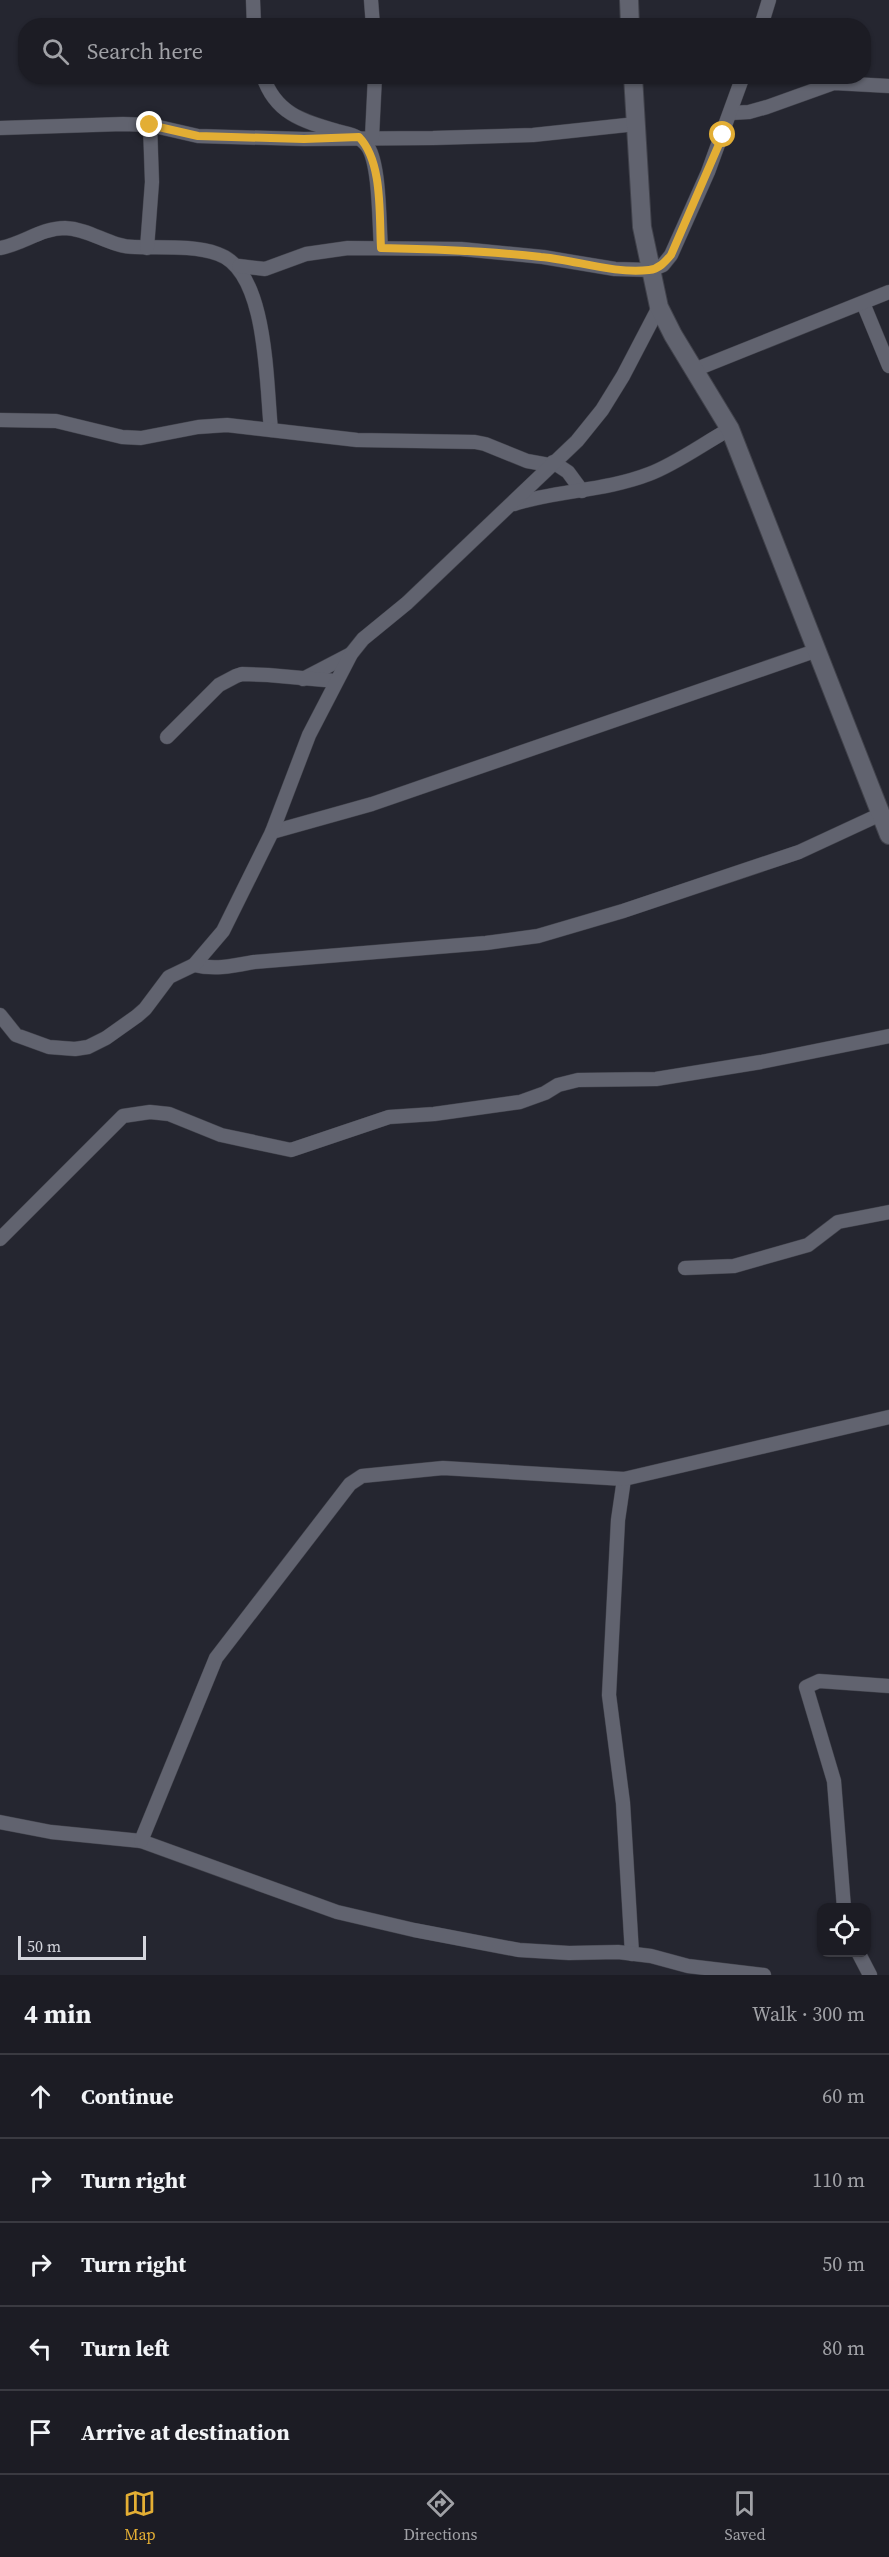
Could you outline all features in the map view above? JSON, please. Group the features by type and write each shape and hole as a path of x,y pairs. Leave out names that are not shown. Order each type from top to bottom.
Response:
{"street":[{"path":"253,0 254,18"},
{"path":"371,0 372,18"},
{"path":"629,0 630,18"},
{"path":"763,18 769,0"},
{"path":"266,84 270,96 283,109 323,127 366,137"},
{"path":"374,84 366,137 375,165 381,248"},
{"path":"634,84 642,226 659,307 729,429 889,835"},
{"path":"0,248 52,229 67,228 93,234 111,243 208,252 223,256 239,266 265,269 306,254 348,248 381,248 461,249 543,257 615,269 651,270 663,265 671,255 708,172 740,84"},
{"path":"731,113 749,112 767,107 829,84"},
{"path":"862,84 889,86"},
{"path":"0,128 150,125 198,136 304,139 533,135 636,124"},
{"path":"147,248 152,182 150,125"},
{"path":"239,266 255,297 262,339 271,430"},
{"path":"255,297 258,280 265,269"},
{"path":"694,370 889,292"},
{"path":"863,303 889,366"},
{"path":"0,1015 16,1035 50,1047 75,1049 88,1047 106,1038 146,1009 169,977 194,965 223,931 272,832 309,735 351,654 363,639 407,603 488,524 512,505 551,463 577,441 602,410 623,376 659,307"},
{"path":"0,420 56,422 122,437 141,438 213,425 244,425 357,440 486,444 527,461 551,463 568,472 582,491"},
{"path":"512,505 560,492 582,491 651,474 729,429"},
{"path":"272,832 372,804 815,651"},
{"path":"303,679 351,654"},
{"path":"167,738 219,685 236,676 242,674 268,675 336,681"},
{"path":"194,965 225,967 263,961 486,943 538,936 623,911 799,852 880,814"},
{"path":"0,1239 123,1116 150,1112 169,1114 221,1135 291,1150 389,1117 434,1114 520,1102 545,1093 558,1085 578,1080 656,1079 762,1062 889,1036"},
{"path":"685,1268 734,1266 808,1245 838,1222 889,1212"},
{"path":"141,1841 216,1658 350,1484 362,1476 443,1468 624,1479 889,1417"},
{"path":"624,1479 618,1520 609,1695 623,1803 632,1954"},
{"path":"844,1903 834,1781 806,1687 819,1681 889,1686"},
{"path":"0,1822 51,1832 141,1841 337,1912 414,1930 519,1950 632,1954 651,1956 688,1966 764,1975"},
{"path":"860,1957 870,1975"}],"route":[{"path":"150,125 198,136 304,139 359,137 369,148 375,165 381,248 461,249 543,257 615,269 651,270 663,265 671,255 723,135"}]}
